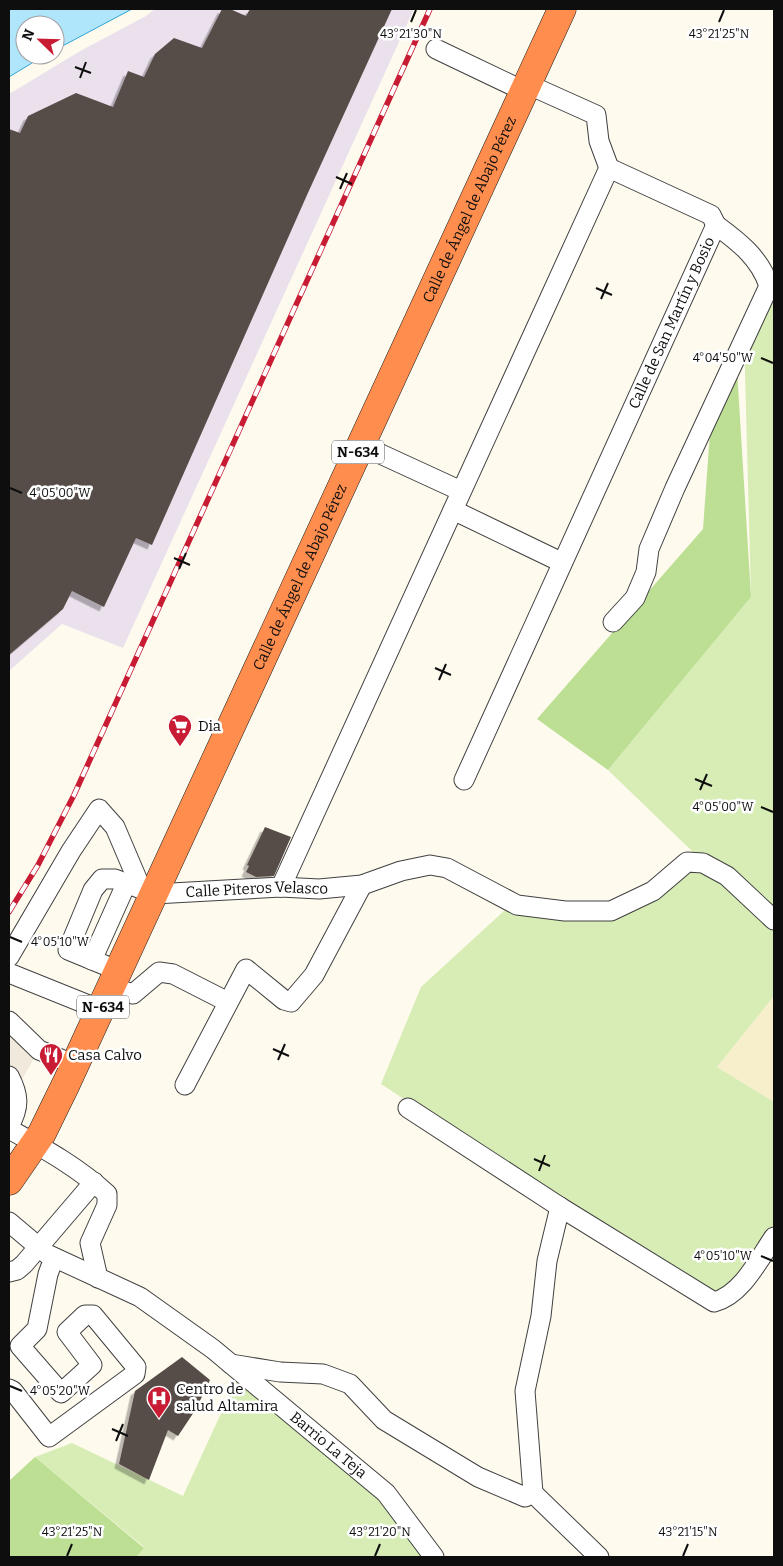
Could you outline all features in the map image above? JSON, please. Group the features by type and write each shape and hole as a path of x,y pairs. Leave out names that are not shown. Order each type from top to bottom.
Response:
{"highway":[{"name":"Calle de Ángel de Abajo Pérez","path":"35,1144 50,1118 111,990 134,886 361,445 562,9"},
{"name":"N-634","path":"9,1181 35,1144"}],"street":[{"path":"436,49 526,88 596,115 599,141 609,168 711,215 716,225"},
{"path":"281,887 609,168"},
{"name":"Calle de San Martín y Bosio","path":"464,780 561,562 716,225 744,245 764,272 768,286 675,488 649,549 646,572 635,598 614,622"},
{"path":"361,445 461,491"},
{"path":"452,510 561,562"},
{"path":"9,957 70,851 99,809 115,827 134,886 92,960"},
{"name":"Calle Piteros Velasco","path":"134,886 319,889 362,885 401,871 430,864 447,868 517,905 565,911 611,912 653,891 687,862 703,863 726,876 774,920"},
{"path":"111,990 92,960 68,950 93,890 102,879 134,886"},
{"path":"185,1085 246,969 280,997 291,1002 314,975 362,885"},
{"path":"9,973 134,994 158,972 173,974 228,1002"},
{"path":"9,1021 39,1050 75,1065"},
{"path":"9,1076 19,1098 9,1127 94,1182 107,1194 107,1204 90,1243 98,1278"},
{"path":"408,1108 560,1207 714,1302 727,1298 746,1278 774,1237"},
{"path":"9,1272 18,1270 24,1264 94,1182"},
{"path":"560,1207 547,1261 541,1316 525,1391 533,1493 598,1557"},
{"name":"Barrio La Teja","path":"9,1222 54,1258 140,1297 231,1364 386,1494 434,1557"},
{"path":"9,1389 13,1390 49,1437 135,1374 136,1367 92,1315 85,1315 67,1332 92,1366 61,1393 14,1344 37,1329 48,1274 54,1258"},
{"path":"231,1364 280,1372 323,1374 350,1384 384,1420 429,1449 478,1477 526,1497 533,1493"}],"shaded area":[{"path":"155,9 414,9 123,648 62,624 9,671 9,94 57,65 65,65 65,60 146,16"},
{"path":"774,996 774,1102 717,1067"},
{"path":"9,1028 35,1057 19,1084 9,1064"}],"green space":[{"path":"763,297 774,304 774,996 717,1067 774,1102 774,1229 727,1298 714,1302 381,1084 421,987 505,910 561,915 618,916 695,854 608,770 751,597 744,335"},
{"path":"736,353 751,597 608,770 537,719 703,529 711,418"},
{"path":"240,1372 386,1493 435,1557 136,1557 144,1547 35,1457 72,1443 183,1496"},
{"path":"35,1457 144,1548 136,1557 9,1557 9,1481"}],"water":[{"path":"9,9 132,9 65,45 65,15 15,15 15,65 29,65 9,77"}],"building":[{"path":"222,9 230,9 246,16 250,9 392,9 307,195 152,545 136,538 104,607 72,591 63,609 9,655 9,129 20,133 28,116 76,93 113,107 128,71 144,77 155,54 174,38 202,48"},
{"path":"265,827 291,837 274,876 256,877 246,872 249,866 247,865"},
{"name":"Centro de salud Altamira","path":"182,1357 210,1380 196,1409 178,1436 168,1430 149,1480 119,1464 135,1391"}],"railway":[{"path":"9,912 38,865 74,795 430,9"}],"place":[{"name":"Dia","path":"180,747"},
{"name":"Casa Calvo","path":"51,1076"},
{"name":"Centro de salud Altamira","path":"159,1419"}]}
